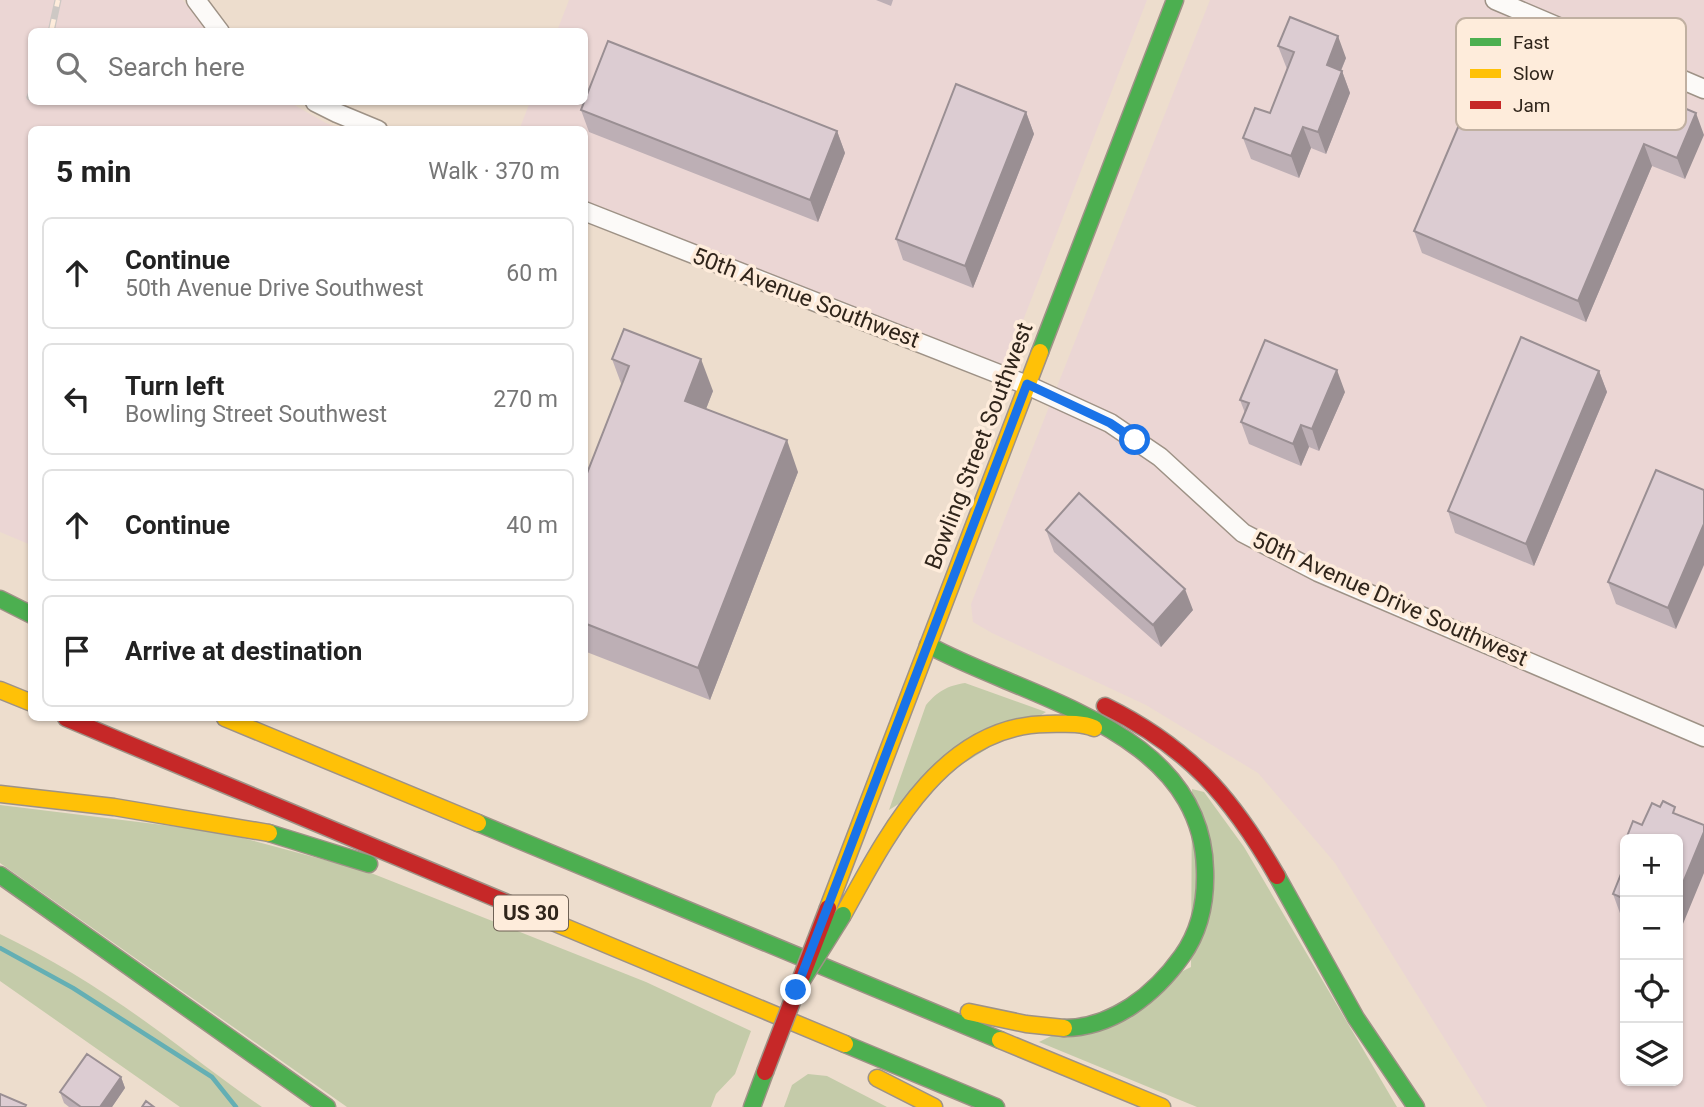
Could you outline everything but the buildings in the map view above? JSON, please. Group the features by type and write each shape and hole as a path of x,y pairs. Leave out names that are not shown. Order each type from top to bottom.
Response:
{"main road":[{"name":"Bowling Street Southwest","path":"796,990 1175,0"},
{"path":"0,599 28,613"},
{"path":"928,645 963,653 1079,694 1154,730 1189,759 1220,790 1261,850 1370,1043 1416,1107"},
{"path":"901,998 1043,1027 1084,1026 1123,1012 1158,987 1176,968 1193,938 1204,905 1206,860 1202,835 1193,811 1161,766 1104,724 1045,696 958,663 928,645"},
{"path":"0,690 28,701"},
{"name":"US 30","path":"73,721 996,1107"},
{"name":"US 30","path":"232,721 1162,1107"},
{"path":"752,1107 796,990 877,856 928,784 973,744 998,732 1043,723 1087,726 1140,749"},
{"path":"0,794 114,807 257,829 557,924"},
{"path":"0,875 327,1107"},
{"path":"648,961 934,1107"}],"street":[{"path":"196,0 217,28"},
{"path":"1494,0 1536,18"},
{"path":"1686,81 1704,89"},
{"path":"321,105 368,126"},
{"name":"50th Avenue Southwest","path":"588,213 1027,384"},
{"name":"50th Avenue Drive Southwest","path":"1027,384 1110,423 1160,457 1243,533 1280,553 1318,572 1704,737"}],"shaded area":[{"path":"0,0 183,0 204,28 28,28 28,105 294,105 334,126 28,126 28,544 0,532"},
{"path":"569,0 1147,0 1002,375 588,212 588,126 521,126 529,105 588,105 588,28 558,28"},
{"path":"1210,0 1704,0 1704,1107 1487,1107 1335,863 1258,773 1146,705 973,622 971,604"}],"green space":[{"path":"965,683 1046,712 889,810 926,705 943,690"},
{"path":"1192,789 1204,792 1244,847 1397,1107 1197,1107 1039,1042 1191,967"},
{"path":"0,805 220,832 366,871 646,982 751,1031 735,1074 716,1094 711,1107 347,1107 0,863"},
{"path":"0,934 116,1001 262,1107 180,1107 0,981"},
{"path":"808,1074 827,1076 887,1107 784,1107 792,1085"}],"waterway":[{"path":"0,948 73,988 212,1077 236,1107"}],"railway":[{"path":"52,28 58,0"}],"traffic: fast":[{"path":"1040,352 1175,0"},
{"path":"0,599 28,613"},
{"path":"928,645 1058,703 1102,725 1142,751 1174,783 1196,822 1205,870 1204,892 1201,914 1182,956 1159,983 1131,1006 1099,1022 1064,1028"},
{"path":"478,823 1000,1040"},
{"path":"269,833 369,864"},
{"path":"0,875 327,1107"},
{"path":"1277,876 1356,1018 1416,1107"},
{"path":"796,990 843,915"},
{"path":"845,1044 996,1107"},
{"path":"752,1107 765,1072"}],"traffic: slow":[{"path":"828,908 1040,352"},
{"path":"0,690 28,701"},
{"path":"232,721 478,823"},
{"path":"843,915 899,820 922,790 948,764 977,743 1010,729 1047,724 1094,728"},
{"path":"0,794 114,807 269,833"},
{"path":"512,905 845,1044"},
{"path":"969,1012 1026,1024 1064,1028"},
{"path":"1000,1040 1162,1107"},
{"path":"877,1078 934,1107"}],"traffic: jam":[{"path":"1105,706 1160,739 1205,776 1242,821 1277,876"},
{"path":"73,721 512,905"},
{"path":"765,1072 828,908"}],"route":[{"path":"796,990 1027,384 1110,423 1135,440"}]}
